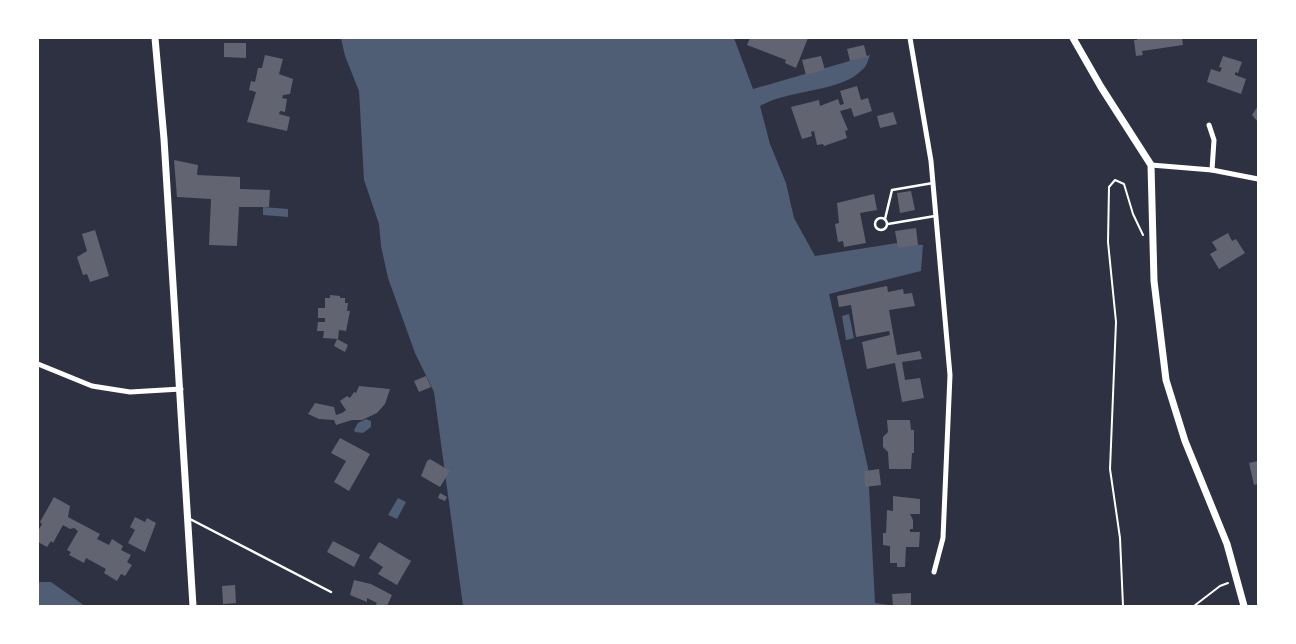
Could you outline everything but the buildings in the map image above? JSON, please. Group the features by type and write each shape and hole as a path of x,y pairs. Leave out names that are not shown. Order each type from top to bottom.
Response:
{"street":[{"path":"155,38 162,104 193,606"},
{"path":"910,38 937,216 950,375 943,538 934,572"},
{"path":"1073,38 1101,87 1151,165 1153,250 1162,356 1171,400 1227,544 1244,606"},
{"path":"1209,125 1214,140 1212,170"},
{"path":"1151,165 1212,170 1258,179"},
{"path":"38,364 92,386 130,392 180,389"}],"lane":[{"path":"888,224 885,219 892,190 933,183"},
{"path":"885,219 877,220 876,227 883,230 888,224 937,216"},
{"path":"189,519 331,592"}],"path":[{"path":"1123,606 1120,538 1110,469 1116,322 1108,242 1109,187 1115,180 1124,184 1133,214 1153,250"},
{"path":"1194,606 1220,586 1237,579"}],"water":[{"path":"341,38 734,38 753,89 870,55 864,68 842,83 785,96 760,106 770,144 786,183 794,218 815,256 897,243 923,245 921,271 829,294 868,468 875,603 895,606 463,606 434,392 415,353 388,278 381,246 379,224 364,180 359,91 345,56"},
{"path":"263,207 288,209 288,217 263,215"},
{"path":"849,314 854,338 846,340 842,316"},
{"path":"366,419 371,421 371,427 363,433 355,432 354,430 358,423"},
{"path":"398,498 406,502 397,519 388,515"},
{"path":"38,582 51,582 85,606 38,606"}]}
